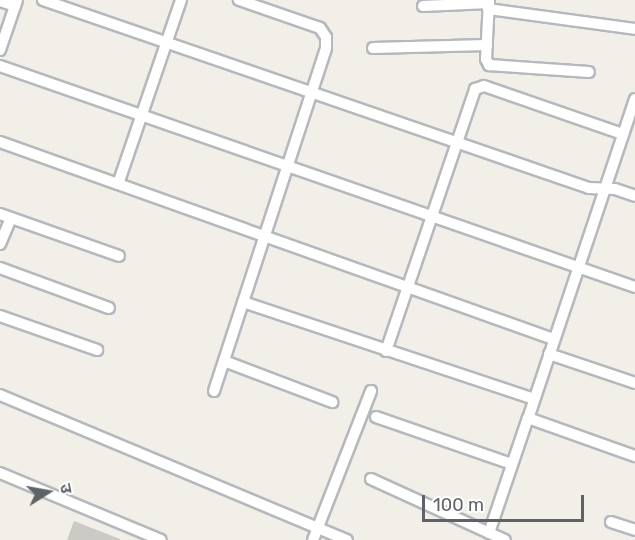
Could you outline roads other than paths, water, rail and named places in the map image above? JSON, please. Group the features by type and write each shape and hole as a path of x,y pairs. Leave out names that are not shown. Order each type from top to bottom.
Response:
{"street":[{"path":"43,0 310,95 589,188 635,196"},
{"path":"118,184 181,0"},
{"path":"214,391 326,48 326,37 320,28 239,0"},
{"path":"0,1 16,3 0,50"},
{"path":"489,4 486,59 494,68 589,72"},
{"path":"423,6 489,4 635,29"},
{"path":"373,48 487,45"},
{"path":"0,66 635,287"},
{"path":"386,351 475,88 484,86 623,134"},
{"path":"489,533 576,266 632,114 635,99"},
{"path":"0,142 553,339"},
{"path":"0,244 5,216 118,256"},
{"path":"0,268 109,308"},
{"path":"243,302 534,399"},
{"path":"0,316 97,350"},
{"path":"549,354 635,383"},
{"path":"224,361 332,402"},
{"path":"313,540 371,391"},
{"path":"0,395 347,540"},
{"path":"376,417 512,464"},
{"path":"528,418 635,456"},
{"path":"0,473 161,540"},
{"path":"371,479 505,540"},
{"path":"611,522 635,530"}]}
